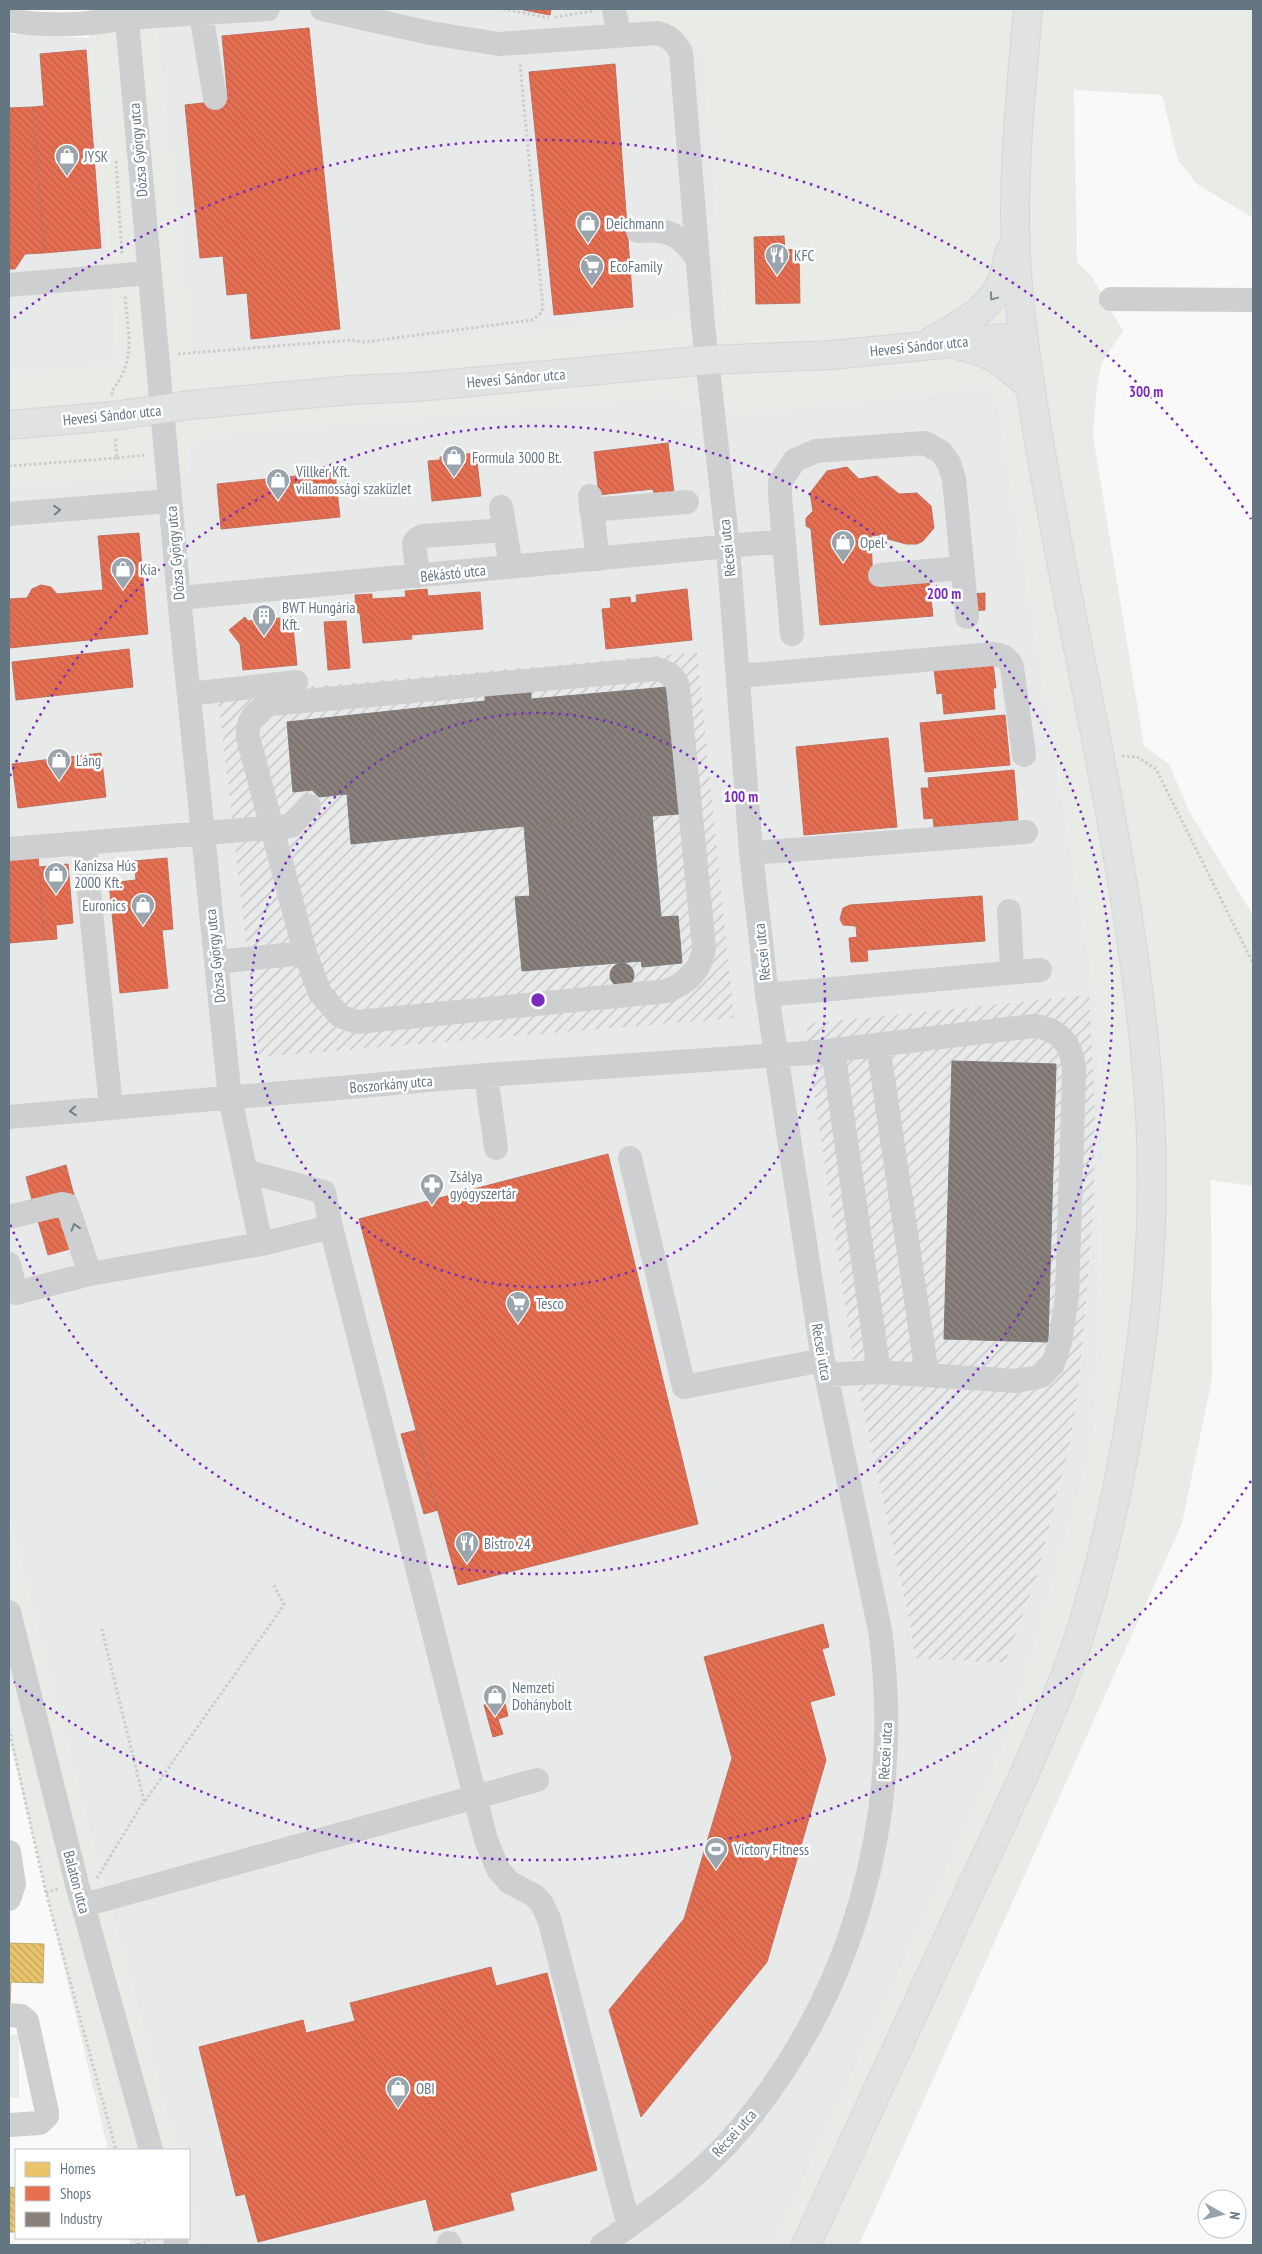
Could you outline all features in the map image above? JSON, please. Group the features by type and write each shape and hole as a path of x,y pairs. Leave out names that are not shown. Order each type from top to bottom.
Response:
{"main road":[{"path":"806,2245 1036,1748 1074,1651 1107,1538 1118,1485 1138,1374 1147,1299 1152,1178 1150,1112 1132,946 1030,386 1023,336 1015,235 1018,131 1028,9"},
{"path":"927,345 975,315 992,298 1004,278 1015,235"},
{"name":"Hevesi Sándor utca","path":"9,425 350,390 417,387 708,360 834,356 1023,336"},
{"path":"927,345 951,344 988,353 1001,361 1030,386"}],"street":[{"path":"9,20 32,24 108,22 125,13 194,13 268,9"},
{"path":"322,9 484,42 508,43 619,36 607,9"},
{"name":"Dózsa György utca","path":"125,13 179,598 230,1098 261,1244"},
{"path":"194,13 216,98"},
{"name":"Récsei utca","path":"602,2245 692,2177 727,2144 783,2072 830,1989 858,1915 878,1826 884,1780 887,1702 880,1630 824,1367 774,1055 751,853 728,547 698,260 680,53 678,46 667,36 658,33 619,36"},
{"path":"638,232 652,230 675,235 690,248 698,260"},
{"path":"9,286 149,273"},
{"path":"1111,299 1253,300"},
{"path":"792,634 782,541 780,482 786,470 795,460 816,451 925,443 941,452 949,463 954,479 967,617"},
{"path":"9,514 170,501"},
{"path":"598,559 590,503 687,502"},
{"path":"501,507 511,567"},
{"path":"418,576 414,543 417,539 423,536 505,530"},
{"name":"Békástó utca","path":"179,598 782,541"},
{"path":"880,575 962,568"},
{"path":"738,676 993,654 1001,655 1010,662 1012,667 1024,755"},
{"path":"656,669 666,672 676,680 704,947 699,968 687,981 667,991 357,1022 340,1016 320,993 305,953 273,829 247,730 255,714 265,706 656,669"},
{"path":"189,694 296,682"},
{"path":"9,848 273,829 291,826 309,806"},
{"path":"751,853 1026,832"},
{"path":"84,843 111,1108"},
{"path":"1009,911 1012,972"},
{"path":"216,962 305,953"},
{"path":"767,995 1040,970"},
{"name":"Boszorkány utca","path":"9,1117 139,1104 230,1098 486,1075 833,1050 1040,1026 1061,1036 1067,1043 1074,1063 1067,1297 1060,1342 1053,1364 1042,1376 1017,1381 824,1367 684,1387 630,1158"},
{"path":"878,1045 927,1374"},
{"path":"833,1050 878,1372"},
{"path":"486,1075 496,1148"},
{"path":"245,1171 324,1192 331,1227 486,1840 498,1869 509,1882 535,1896 542,1904 549,1919 629,2226"},
{"path":"9,1217 62,1204 67,1205 90,1274"},
{"path":"9,1264 16,1293 90,1274 261,1244 331,1227"},
{"name":"Balaton utca","path":"9,1612 80,1895 151,2149"},
{"path":"80,1895 476,1798 537,1780"},
{"path":"9,1852 14,1884 9,1899"},
{"path":"9,2015 21,2016 27,2021 47,2112 47,2116 40,2123 9,2125"}],"path":[{"path":"503,9 548,18 607,9"},
{"path":"158,356 352,340 364,342 532,320 537,317 543,308 522,65 508,43"},
{"path":"117,458 165,453"},
{"path":"1100,762 1125,756 1137,757 1156,769 1253,963"},
{"path":"46,1892 80,1895 96,1879 144,1802 284,1605 273,1582"},
{"path":"101,1626 144,1802"},
{"path":"9,1729 46,1892 116,2149"}],"shaded area":[{"path":"89,9 154,9 195,360 724,315 703,44 642,41 630,9 1253,9 1253,218 1197,184 1178,160 1162,95 1074,90 1077,262 1092,277 1123,331 1102,362 1097,386 1093,436 1144,746 1169,764 1189,811 1253,915 1253,1186 1211,1180 1212,1379 1182,1523 859,2245 774,2245 1010,1733 1094,1441 1103,1121 1094,987 995,385 718,417 665,396 204,435 188,449 187,474 9,484 9,375 119,365 89,38"},
{"path":"154,9 630,9 642,41 703,44 724,315 194,360"},
{"path":"9,34 89,38 119,365 9,375"},
{"path":"995,385 1094,987 1103,1121 1094,1441 1010,1733 774,2245 202,2245 190,2200 190,2149 176,2149 85,1816 9,1518 9,484 187,474 188,449 204,435 665,396 718,417","holes":["809,1053 1095,1110 1094,1206 1080,1375 1070,1443 1037,1576 1005,1663 915,1657 910,1624 855,1373"]},
{"path":"697,652 734,1018 259,1057 218,695"},
{"path":"1089,995 1095,1110 1094,1206 1080,1375 1070,1443 1037,1576 1005,1663 915,1658 910,1624 855,1373 810,1065 806,1024"},
{"path":"9,1518 85,1816 176,2149 108,2149 9,1737"},
{"path":"19,2034 19,2098 9,2098 9,2035"},
{"path":"190,2200 202,2245 130,2245 129,2239 190,2239"}],"building: Homes":[{"path":"9,1943 44,1944 43,1983 11,1982 10,2004"},
{"path":"10,2187 15,2188 15,2232 9,2232"}],"building: Shops":[{"path":"519,9 551,9 550,15"},
{"path":"309,28 340,329 251,339 247,293 227,295 223,256 200,258 185,105 228,100 222,36"},
{"name":"JYSK","path":"86,50 101,248 44,253 33,107 44,106 40,54"},
{"path":"615,64 633,307 554,315 529,72"},
{"path":"33,107 44,253 25,254 15,269 9,269 9,108"},
{"name":"KFC","path":"784,236 785,250 799,249 800,303 756,304 754,237"},
{"path":"668,443 674,493 654,495 653,489 599,495 594,452"},
{"name":"Formula 3000 Bt.","path":"476,453 481,496 432,501 428,461 440,460 440,457"},
{"name":"Opel","path":"847,467 859,479 877,476 899,494 917,493 931,506 934,528 923,541 917,544 906,544 888,539 887,534 871,536 873,586 929,582 933,616 820,625 811,529 806,526 806,518 813,511 810,493 827,471"},
{"name":"Villker Kft. villamossági szaküzlet","path":"335,472 340,517 221,529 217,484"},
{"name":"Kia","path":"139,533 148,634 9,648 9,599 27,598 32,589 41,585 51,587 57,594 103,590 98,536"},
{"path":"427,589 428,596 480,592 483,629 411,635 412,639 363,643 360,613 356,613 355,595 372,594 372,599 406,597 405,591"},
{"path":"687,589 692,640 606,649 602,609 611,608 610,599 630,597 631,603 637,602 636,595"},
{"path":"985,593 985,610 972,611 971,594"},
{"name":"BWT Hungária Kft.","path":"245,617 248,621 292,617 297,665 243,670 240,644 229,630"},
{"path":"346,621 350,668 328,670 324,622"},
{"path":"129,649 133,687 16,700 12,662"},
{"path":"993,663 996,688 993,688 995,709 944,714 942,693 937,694 934,669"},
{"path":"1005,715 1010,765 925,772 920,723"},
{"path":"888,738 897,827 804,835 796,747"},
{"name":"Láng","path":"101,753 106,797 18,808 12,764"},
{"path":"1014,770 1018,820 934,827 933,818 924,819 921,788 929,788 928,778"},
{"path":"38,854 44,940 9,943 9,856"},
{"name":"Euronics","path":"167,858 173,929 162,930 168,988 120,993 109,883 136,880 134,861"},
{"name":"Kanizsa Hús 2000 Kft.","path":"68,864 73,923 56,925 57,939 44,940 39,867"},
{"path":"982,896 985,941 867,950 868,961 851,962 849,938 857,937 856,926 843,925 840,919 843,908 850,905"},
{"name":"Tesco","path":"608,1154 698,1524 458,1585 359,1219"},
{"path":"66,1165 72,1188 32,1200 26,1177"},
{"path":"72,1188 88,1244 48,1255 32,1200"},
{"path":"417,1430 438,1510 424,1514 401,1434"},
{"path":"823,1624 829,1647 822,1649 835,1695 810,1702 826,1760 767,1962 641,2117 609,2010 684,1919 732,1758 704,1657"},
{"name":"Nemzeti Dohánybolt","path":"504,1699 508,1716 498,1719 503,1734 493,1737 484,1705"},
{"name":"OBI","path":"491,1967 496,1986 547,1973 597,2170 510,2193 514,2210 434,2231 426,2199 258,2242 245,2194 236,2196 199,2047 303,2020 306,2033 355,2021 350,2003"}],"building: Industry":[{"path":"668,687 679,814 524,826 351,844 347,794 319,797 312,790 293,792 287,722 485,701 485,692 531,688 531,699"},
{"path":"652,815 661,917 678,916 682,963 642,967 641,961 522,971 515,897 530,896 524,826"},
{"path":"622,963 630,967 634,975 630,983 622,987 614,983 610,975 614,967"},
{"path":"952,1061 1056,1064 1048,1342 944,1339"}],"place":[{"name":"JYSK","path":"67,177"},
{"name":"Deichmann","path":"588,244"},
{"name":"KFC","path":"777,276"},
{"name":"EcoFamily","path":"592,287"},
{"name":"Formula 3000 Bt.","path":"454,478"},
{"name":"Villker Kft. villamossági szaküzlet","path":"278,501"},
{"name":"Opel","path":"843,563"},
{"name":"Kia","path":"123,590"},
{"name":"BWT Hungária Kft.","path":"264,637"},
{"name":"Láng","path":"59,781"},
{"name":"Kanizsa Hús 2000 Kft.","path":"56,895"},
{"name":"Euronics","path":"143,926"},
{"name":"Zsálya gyógyszertár","path":"432,1206"},
{"name":"Tesco","path":"518,1324"},
{"name":"Bistro 24","path":"467,1564"},
{"name":"Nemzeti Dohánybolt","path":"495,1717"},
{"name":"Victory Fitness","path":"716,1870"},
{"name":"OBI","path":"398,2109"}]}
